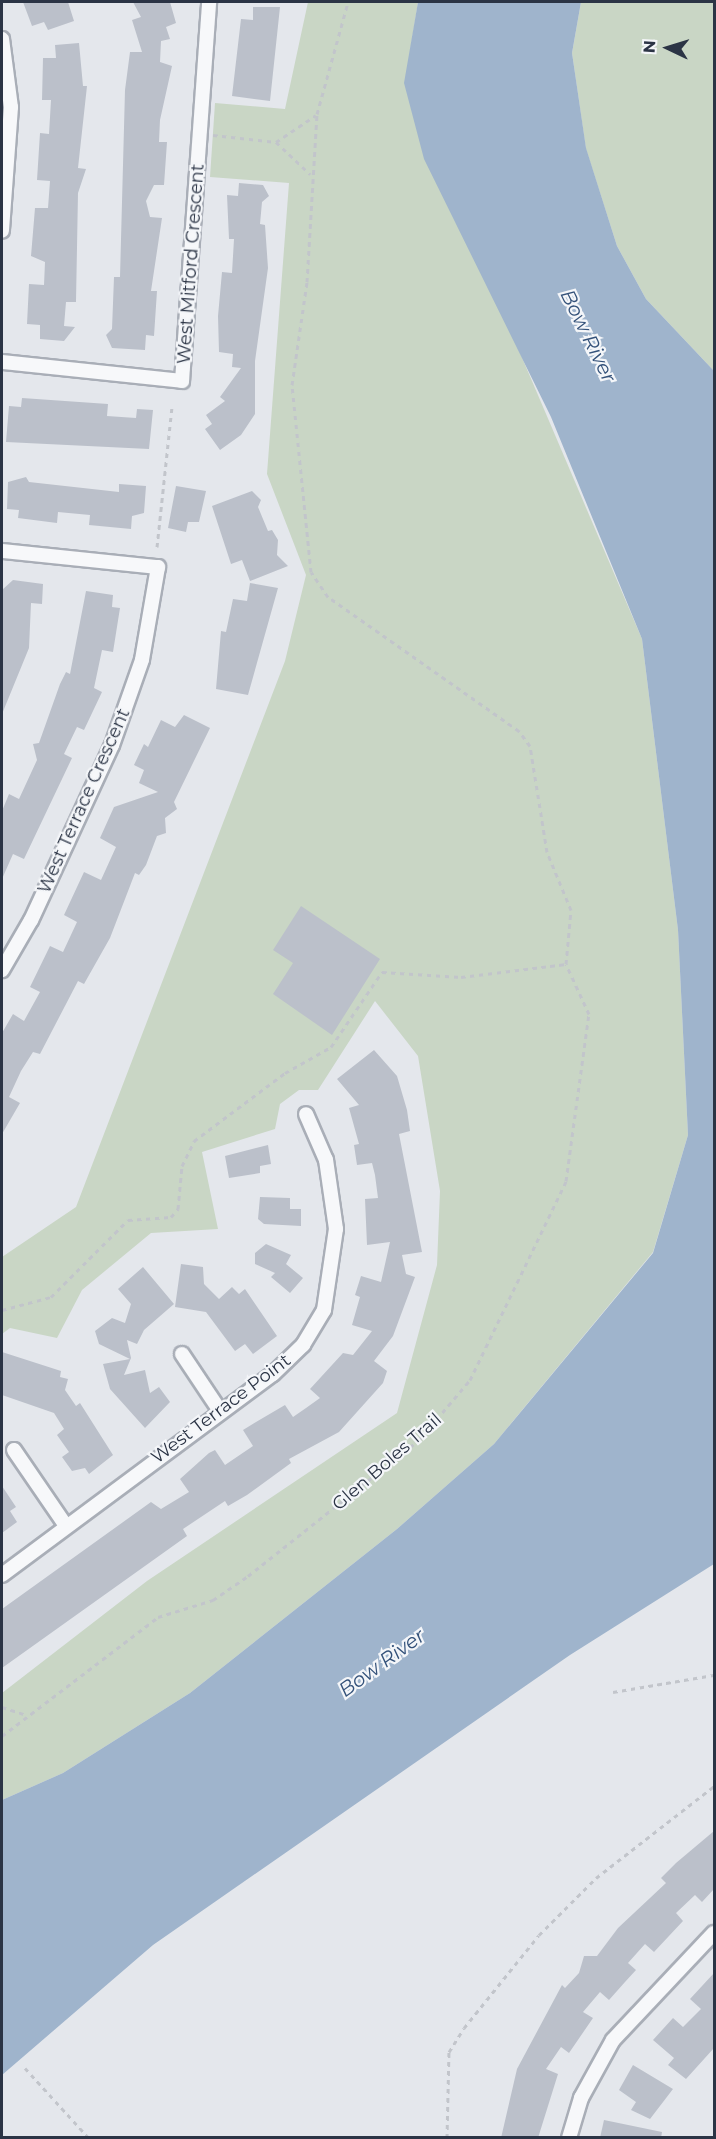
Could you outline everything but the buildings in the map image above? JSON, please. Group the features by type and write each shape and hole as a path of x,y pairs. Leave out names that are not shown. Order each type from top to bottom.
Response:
{"street":[{"name":"West Mitford Crescent","path":"2,362 182,381 209,2"},
{"path":"2,39 11,106 3,180 2,231"},
{"name":"West Terrace Crescent","path":"2,551 158,567 142,660 112,745 31,920 2,970"},
{"name":"West Terrace Point","path":"2,1575 220,1410 273,1374 303,1345 324,1311 333,1271 334,1193 306,1114"},
{"path":"182,1354 220,1410"},
{"path":"14,1450 66,1526"},
{"path":"569,2138 586,2088 613,2040 714,1933"}],"path":[{"path":"2,1310 51,1297 128,1220 171,1217 178,1209 182,1166 194,1141 285,1073 331,1047 382,972 444,978 566,964 571,918 547,852 526,738 314,582 291,409 307,282 317,114 348,2"},
{"path":"276,142 317,114"},
{"path":"211,135 276,142 312,176"},
{"path":"157,547 172,406"},
{"name":"Glen Boles Trail","path":"2,1736 24,1714 158,1617 213,1600 248,1576 410,1447 453,1404 485,1350 566,1181 590,1027 585,999 566,964"},
{"path":"613,1692 714,1675"},
{"path":"2,1707 24,1714"},
{"path":"447,2138 448,2052 464,2028 539,1935 596,1878 714,1786"},
{"path":"25,2068 89,2138"},
{"path":"327,2138 334,2138"}],"green space":[{"path":"308,2 418,2 405,83 642,639 678,930 688,1135 653,1252 494,1444 397,1529 190,1693 63,1773 2,1800 2,1693 147,1581 397,1413 437,1265 440,1191 418,1056 375,1001 318,1090 299,1090 280,1104 275,1129 202,1152 218,1229 151,1233 82,1290 57,1338 10,1328 2,1334 2,1257 76,1207 285,661 306,575 267,474 289,183 210,177 215,103 285,109"},
{"path":"581,2 714,2 714,371 646,299 617,246 586,149 572,53"}],"water":[{"name":"Bow River","path":"418,2 581,2 572,53 586,148 617,246 646,299 714,371 714,1564 570,1655 153,1945 2,2075 2,1800 63,1773 190,1693 397,1529 494,1444 653,1253 688,1135 678,930 642,639 551,417 424,159 404,83"}]}
